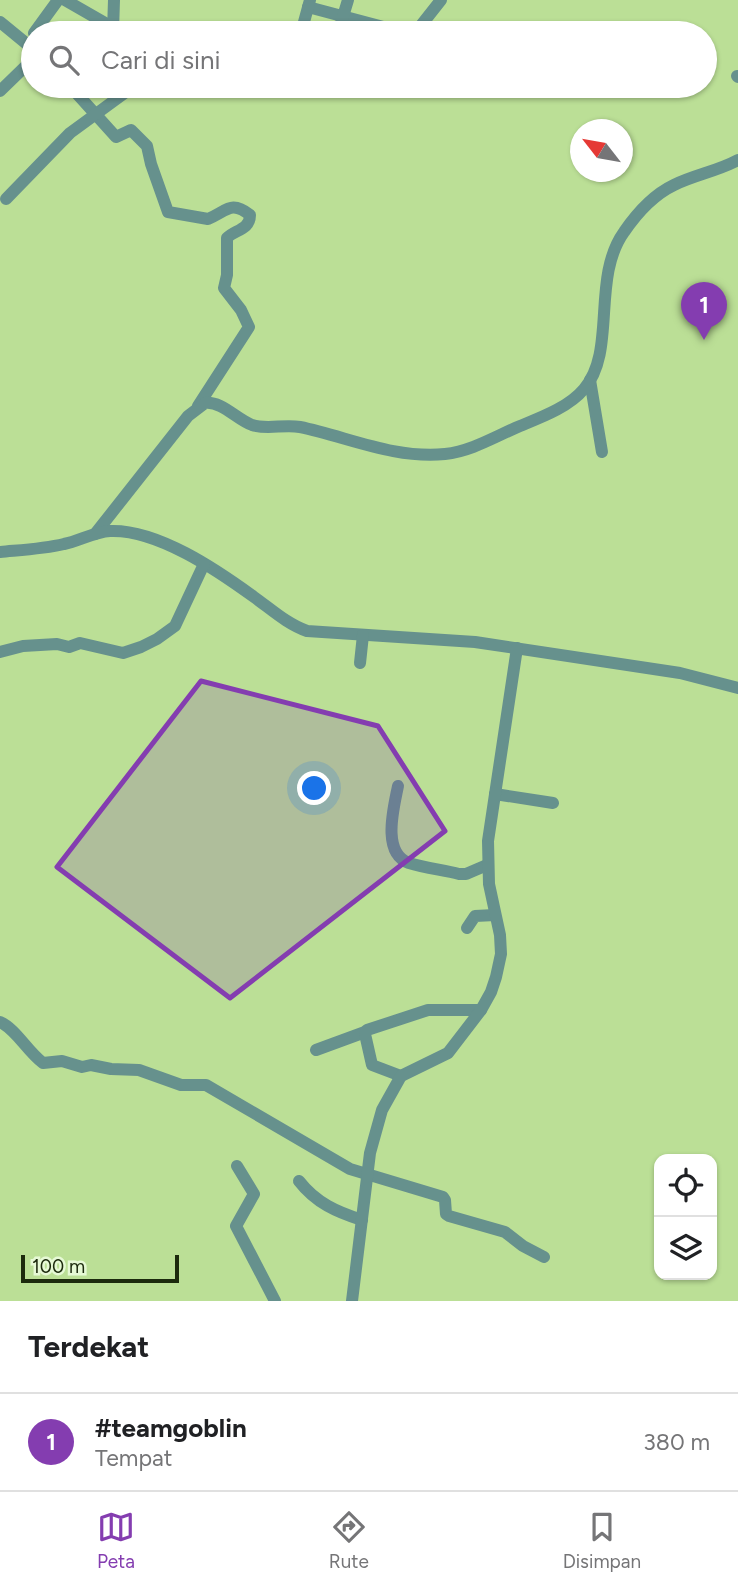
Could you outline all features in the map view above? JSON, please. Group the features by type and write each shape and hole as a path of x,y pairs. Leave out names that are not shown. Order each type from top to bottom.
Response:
{"street":[{"path":"113,21 114,0"},
{"path":"341,21 348,0"},
{"path":"424,21 441,0"},
{"path":"44,21 57,1 96,21"},
{"path":"304,21 309,4 361,21"},
{"path":"0,22 21,34"},
{"path":"0,91 21,71"},
{"path":"81,98 115,136 131,130 146,144 168,212 208,219 226,209 246,212 250,221 243,229 226,238 227,275 224,288 241,310 248,327 198,406 95,534"},
{"path":"6,200 70,133 117,98"},
{"path":"198,406 205,403 215,404 254,425 297,427 392,451 446,454 472,447 538,419 569,402 590,380 602,338 609,261 622,233 642,208 663,191 738,160"},
{"path":"590,380 602,452"},
{"path":"0,552 63,545 110,531 145,537 170,546 204,564 297,627 327,634 432,637 516,648 661,670 738,688"},
{"path":"0,652 23,646 57,644 69,647 80,643 123,653 141,647 176,626 204,564"},
{"path":"360,663 363,635"},
{"path":"352,1301 366,1173 382,1110 401,1076 444,1056 481,1010 491,992 501,954 487,865 516,648"},
{"path":"398,786 390,833 400,857 409,863 459,874 466,874 487,865"},
{"path":"495,794 553,803"},
{"path":"467,928 475,916 495,915"},
{"path":"316,1050 371,1028 428,1010 481,1010"},
{"path":"0,1022 9,1027 20,1042 43,1063 62,1061 82,1067 90,1065 139,1070 181,1085 203,1084 350,1169 443,1198 449,1216 505,1232 544,1257"},
{"path":"365,1032 372,1065 401,1076"},
{"path":"237,1166 254,1194 236,1226 275,1301"},
{"path":"299,1181 309,1194 326,1206 362,1220"}],"highlighted area":[{"path":"201,681 378,726 445,831 230,998 57,867"}],"place":[{"name":"#teamgoblin","path":"704,340"}]}
